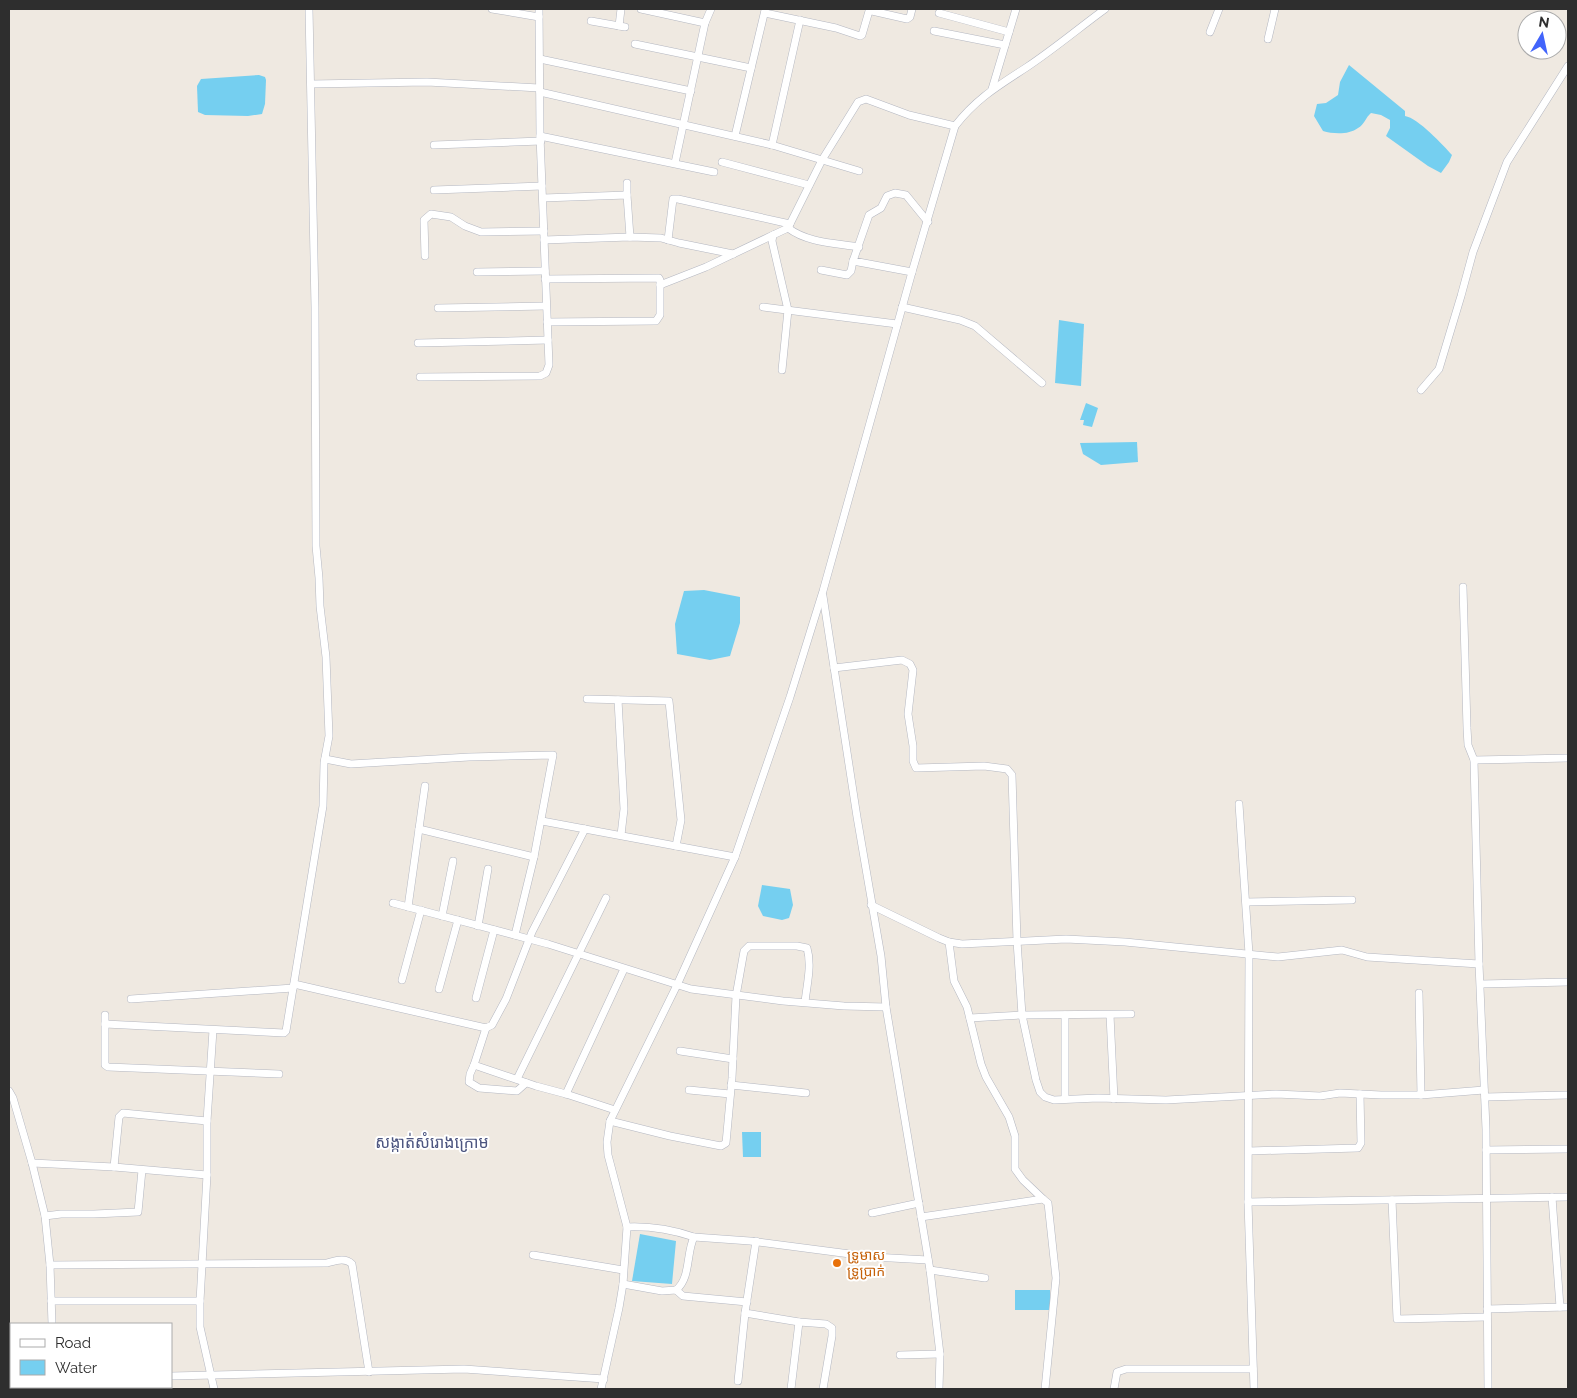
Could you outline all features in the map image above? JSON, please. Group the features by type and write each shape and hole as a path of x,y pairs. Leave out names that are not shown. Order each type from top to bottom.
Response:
{"street":[{"path":"104,1024 285,1033 323,806 325,759 329,736 326,657 316,546 315,307 309,9"},
{"path":"492,9 540,17"},
{"path":"420,377 540,376 546,373 549,365 542,198 539,9"},
{"path":"591,21 622,26 622,9"},
{"path":"641,9 674,12 706,23"},
{"path":"676,163 698,56 711,9"},
{"path":"735,136 765,11 860,36 862,35 869,12 872,11 907,19 910,17 912,9"},
{"path":"992,89 1016,9"},
{"path":"601,1389 623,1284 627,1227 608,1155 607,1142 610,1121 677,985 735,856 790,697 823,590 955,126 968,110 992,89 1027,67 1105,9"},
{"path":"1210,32 1219,9"},
{"path":"1268,39 1275,9"},
{"path":"939,13 1009,32"},
{"path":"772,145 800,20"},
{"path":"934,30 1005,45"},
{"path":"636,44 751,68"},
{"path":"540,59 691,91"},
{"path":"1421,390 1439,369 1472,252 1507,162 1568,66"},
{"path":"311,84 427,82 539,90 772,145 859,170"},
{"path":"660,285 706,267 789,226 822,160 858,102 866,99 909,115 955,126"},
{"path":"434,145 541,138 676,163 714,172"},
{"path":"722,162 809,185"},
{"path":"627,183 630,236"},
{"path":"434,190 542,186"},
{"path":"821,270 847,274 851,271 869,215 881,208 887,196 895,193 906,195 928,222"},
{"path":"542,198 627,195"},
{"path":"668,240 673,199 678,199 789,226 797,235 809,239 859,247"},
{"path":"425,256 424,220 431,214 451,217 465,226 481,232 544,231"},
{"path":"773,235 772,241 788,310 782,370"},
{"path":"544,240 630,236 661,238 733,254"},
{"path":"854,262 912,272"},
{"path":"477,272 659,278 660,315 656,321 547,322"},
{"path":"438,308 546,306"},
{"path":"763,307 898,324"},
{"path":"902,308 960,320 975,326 1042,383"},
{"path":"418,342 548,340"},
{"path":"1463,587 1468,745 1474,760 1479,964 1485,1094 1488,1389"},
{"path":"823,590 871,905 881,956 886,1007 930,1270 940,1354 939,1389"},
{"path":"834,668 902,660 910,664 913,670 908,714 913,746 913,761 916,768 984,766 1007,769 1012,775 1017,941 1022,1015 1036,1080 1040,1092 1045,1098 1166,1100 1249,1097 1276,1094 1320,1096 1340,1093 1381,1095 1568,1095"},
{"path":"587,699 669,701 681,820 676,846"},
{"path":"618,700 624,809 621,835"},
{"path":"325,759 352,764 552,756 542,821 515,935"},
{"path":"1474,760 1568,758"},
{"path":"408,907 425,786"},
{"path":"1240,804 1249,954 1248,1202 1254,1389"},
{"path":"542,821 735,856"},
{"path":"131,999 293,986 486,1028 492,1025 506,999 530,939 584,829"},
{"path":"419,830 534,857"},
{"path":"442,916 452,861"},
{"path":"478,926 488,869"},
{"path":"518,1079 577,954 606,898"},
{"path":"1246,902 1352,900"},
{"path":"393,903 530,939 690,989 736,996 844,1006 886,1007"},
{"path":"871,905 949,942 962,944 1066,939 1125,942 1284,957 1342,950 1367,957 1479,964"},
{"path":"402,980 421,910"},
{"path":"439,989 458,920"},
{"path":"476,998 494,930"},
{"path":"949,942 954,981 967,1007 981,1064 986,1077 1009,1117 1015,1136 1015,1169 1023,1180 1048,1203 1056,1278 1045,1389"},
{"path":"610,1121 722,1146 726,1143 736,996 744,951 749,946 797,946 807,948 809,956 805,1002"},
{"path":"566,1094 624,969"},
{"path":"1481,984 1568,982"},
{"path":"1419,993 1421,1095"},
{"path":"970,1018 1022,1015 1110,1016 1131,1014"},
{"path":"1065,1015 1065,1099"},
{"path":"105,1016 105,1065 108,1068 279,1074"},
{"path":"1110,1016 1114,1099"},
{"path":"486,1028 469,1082 479,1088 517,1091 526,1083"},
{"path":"213,1030 207,1121 200,1327 214,1389"},
{"path":"680,1051 733,1059"},
{"path":"474,1065 615,1110"},
{"path":"731,1085 806,1093"},
{"path":"689,1090 730,1094"},
{"path":"9,1091 13,1098 32,1163 45,1216 50,1265 52,1323"},
{"path":"1249,1151 1358,1148 1361,1143 1360,1094"},
{"path":"114,1167 118,1117 123,1113 207,1121"},
{"path":"1486,1150 1568,1149"},
{"path":"32,1163 114,1167 206,1175"},
{"path":"45,1216 138,1212 142,1170"},
{"path":"1552,1197 1560,1308"},
{"path":"1248,1202 1568,1197"},
{"path":"922,1218 1043,1199"},
{"path":"1392,1200 1397,1318 1487,1317"},
{"path":"872,1213 919,1202"},
{"path":"627,1227 640,1226 694,1237 756,1241 873,1257 928,1260"},
{"path":"623,1284 662,1291 676,1290 684,1281 690,1245 694,1237"},
{"path":"738,1381 745,1313 756,1241"},
{"path":"533,1255 623,1270"},
{"path":"50,1265 202,1265 349,1261 352,1264 369,1372"},
{"path":"930,1270 985,1278"},
{"path":"676,1290 683,1296 747,1302"},
{"path":"52,1301 200,1301"},
{"path":"1487,1309 1568,1308"},
{"path":"745,1313 799,1322 826,1324 832,1328 823,1389"},
{"path":"791,1389 799,1322"},
{"path":"900,1355 940,1354"},
{"path":"172,1376 464,1369 604,1379"},
{"path":"1114,1389 1117,1372 1126,1369 1253,1369"}],"water":[{"path":"1349,65 1405,111 1405,116 1430,132 1452,155 1441,173 1386,136 1390,128 1390,120 1381,115 1371,113 1360,127 1350,132 1336,133 1323,131 1314,116 1317,104 1326,103 1338,95 1340,82"},
{"path":"259,75 265,77 266,80 265,104 262,114 248,116 205,115 198,112 197,86 201,79"},
{"path":"1059,320 1084,324 1081,386 1055,383"},
{"path":"1086,403 1098,408 1092,427 1083,425 1084,420 1080,420"},
{"path":"1137,442 1138,462 1101,465 1083,454 1080,443"},
{"path":"704,590 740,597 740,623 730,656 710,660 677,654 675,624 684,591"},
{"path":"762,885 790,889 793,905 789,918 782,920 763,916 758,906"},
{"path":"742,1132 761,1132 761,1157 743,1157"},
{"path":"640,1234 676,1241 672,1284 632,1281"},
{"path":"1015,1290 1050,1290 1050,1310 1015,1310"}],"place":[{"name":"ទ្រូមាស ទ្រូប្រាក់","path":"837,1263"}],"district":[{"name":"សង្កាត់សំរោងក្រោម","path":"432,1142"}]}
